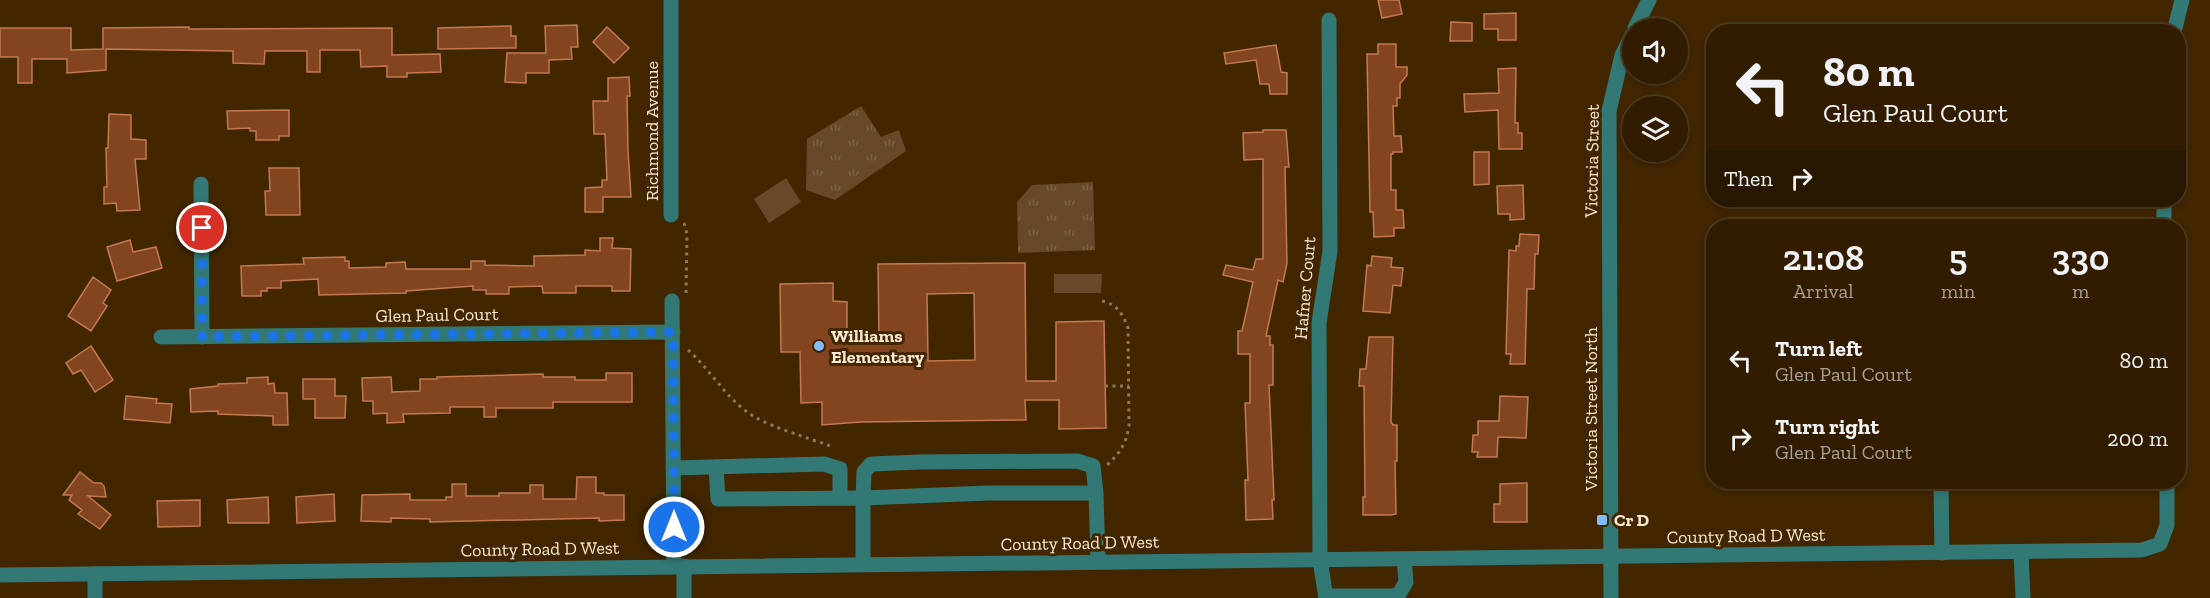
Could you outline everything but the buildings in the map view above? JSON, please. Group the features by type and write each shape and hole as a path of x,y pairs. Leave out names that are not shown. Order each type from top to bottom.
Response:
{"street":[{"name":"Richmond Avenue","path":"671,0 671,214"},
{"path":"1640,18 1649,0"},
{"path":"2176,24 2182,0"},
{"name":"Hafner Court","path":"1326,597 1320,560 1319,322 1330,251 1329,20"},
{"name":"Victoria Street","path":"1610,292 1609,111 1622,55"},
{"path":"201,184 202,337"},
{"name":"Victoria Street North","path":"1610,292 1611,598"},
{"path":"679,298 673,338 673,468 679,566 684,598"},
{"name":"Glen Paul Court","path":"161,337 673,338"},
{"path":"863,564 864,472 871,464 918,462 1077,461 1093,466 1098,562"},
{"path":"673,468 824,464 840,469 840,498"},
{"path":"716,467 718,499 1096,493"},
{"path":"1941,489 1942,553"},
{"name":"County Road D West","path":"0,575 2142,550 2160,544 2167,525 2167,489"},
{"path":"2021,553 2023,598"},
{"path":"1326,597 1399,594 1406,582 1404,559"},
{"path":"95,574 95,598"}],"path":[{"name":"Richmond Avenue","path":"671,214 684,222 687,234 679,298"},
{"path":"1102,301 1118,308 1125,317 1128,328 1129,426 1126,441 1119,455 1106,466"},
{"path":"673,338 699,359 736,401 754,416 830,446"},
{"path":"1105,386 1129,386"}],"green space":[{"path":"861,106 881,137 899,130 906,151 835,200 806,190 807,139"},
{"path":"786,178 801,202 769,223 754,199"},
{"path":"1093,182 1095,250 1018,253 1017,202 1032,185"},
{"path":"1054,274 1102,274 1101,293 1054,293"}],"place":[{"name":"Williams Elementary","path":"819,346"},
{"name":"Cr D","path":"1602,520"}],"route":[{"path":"202,228 202,337 673,332 674,527"}]}
